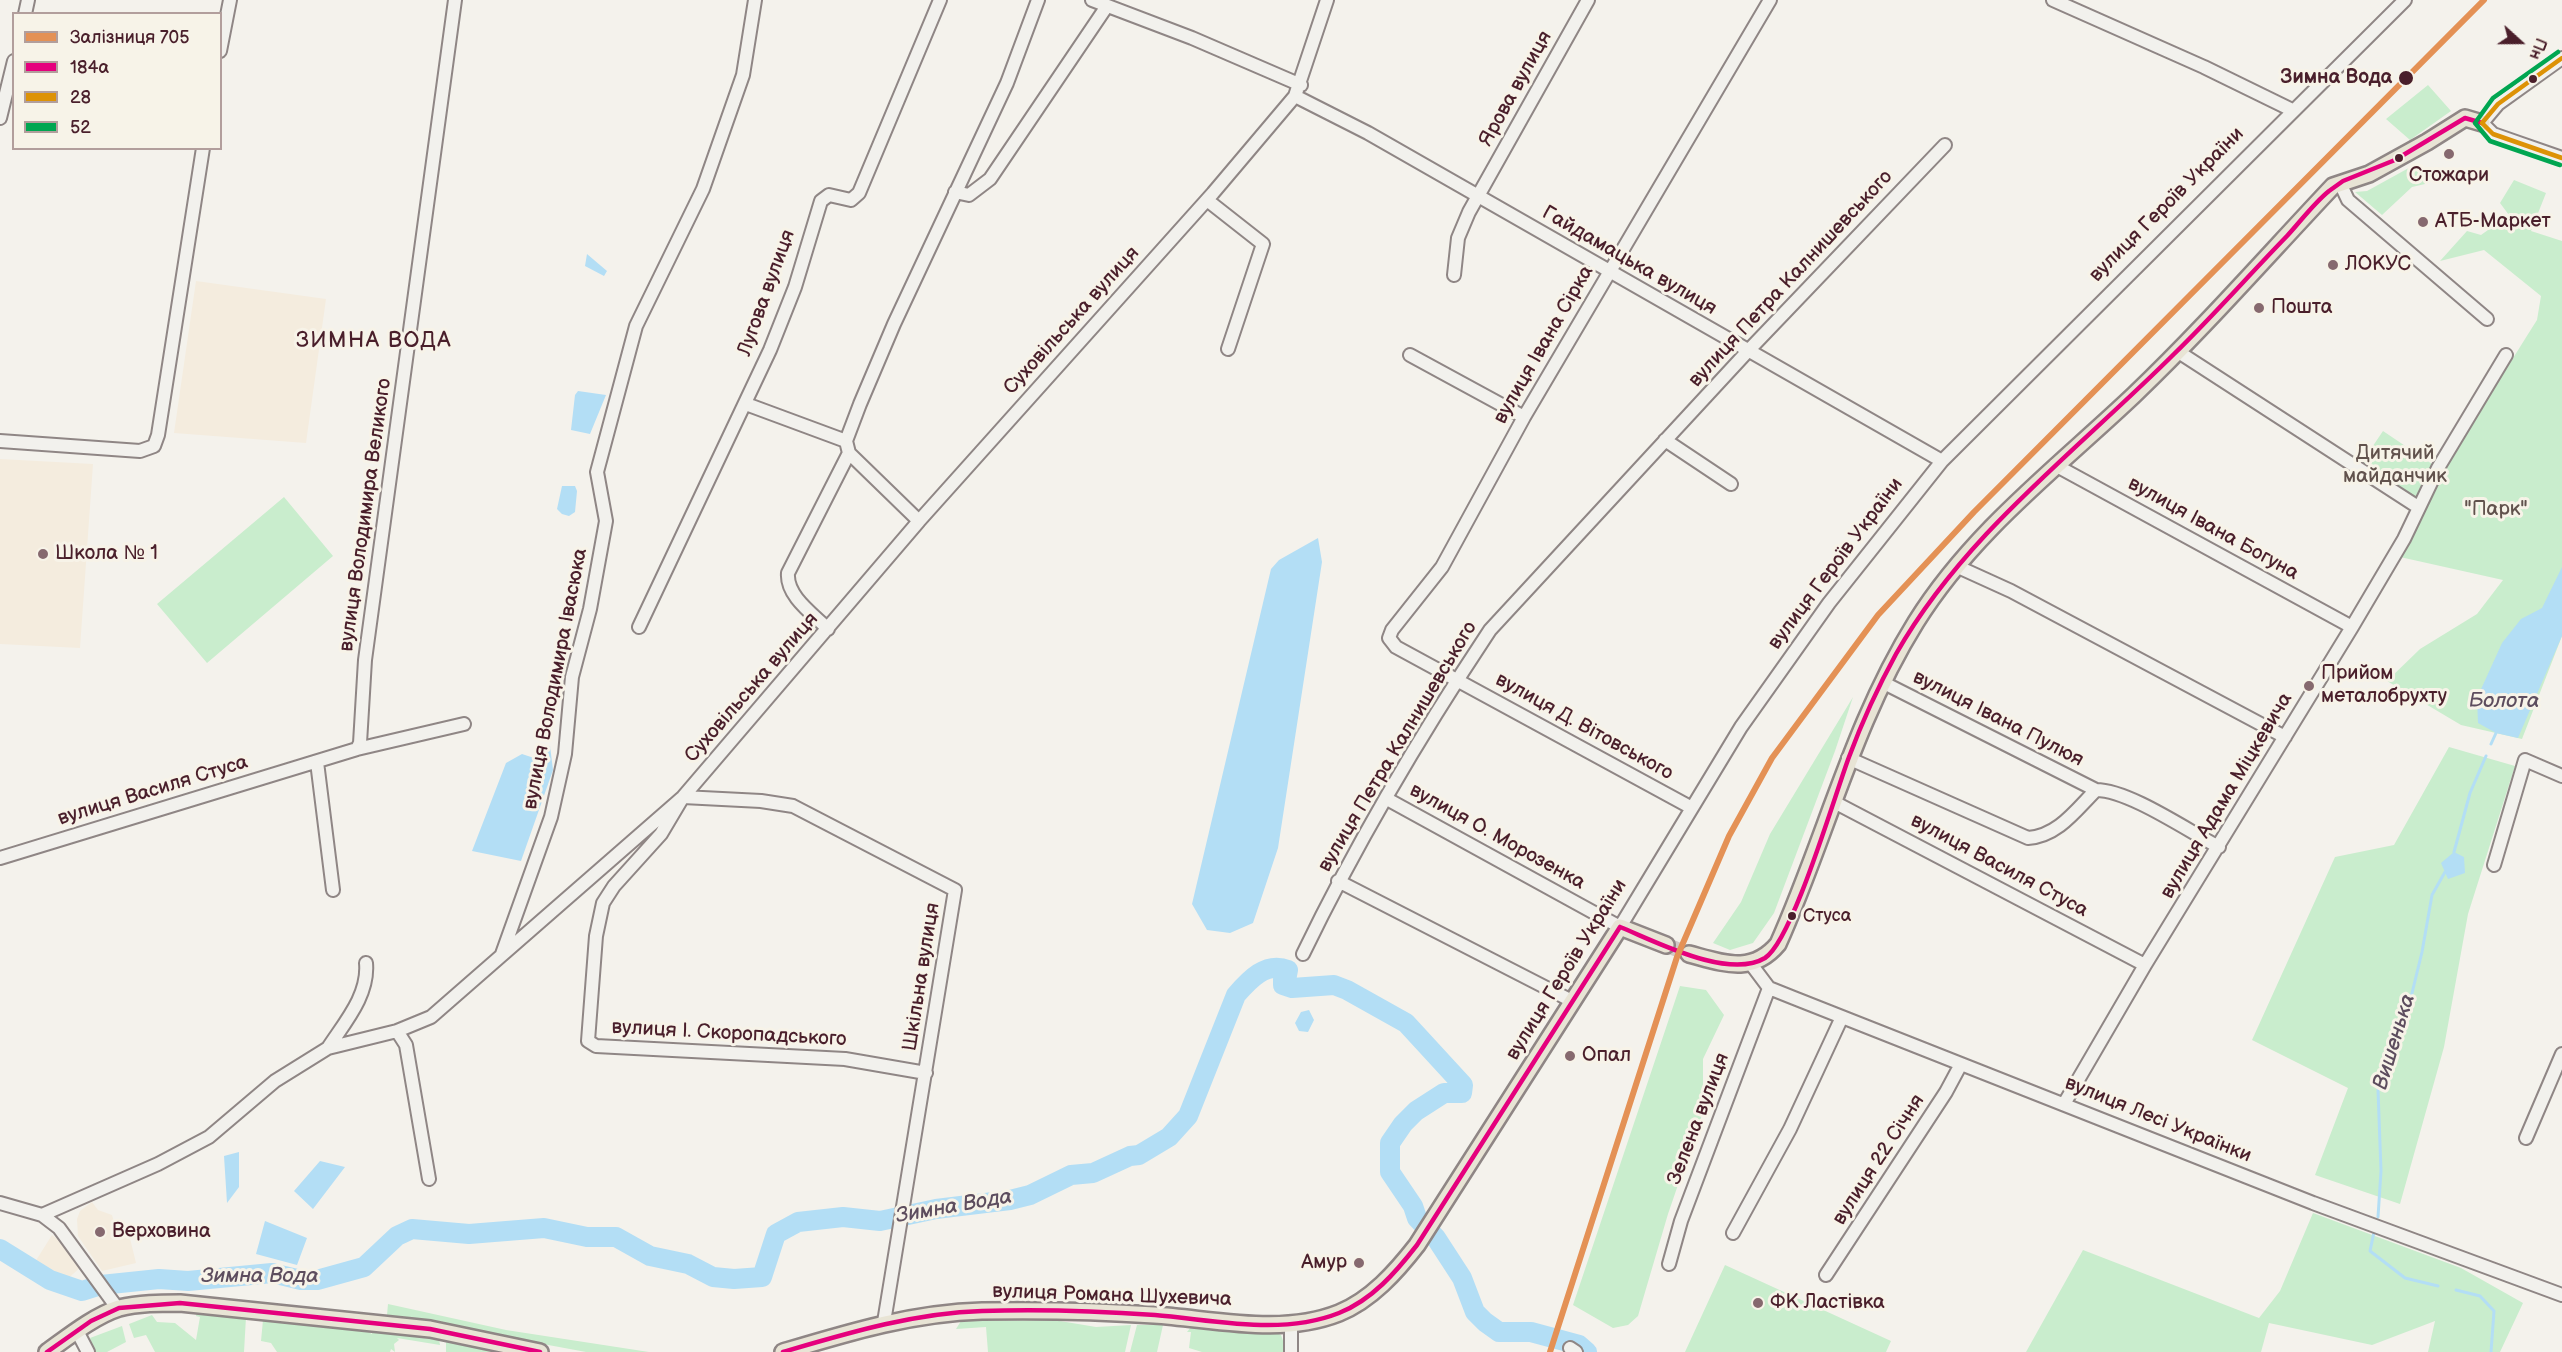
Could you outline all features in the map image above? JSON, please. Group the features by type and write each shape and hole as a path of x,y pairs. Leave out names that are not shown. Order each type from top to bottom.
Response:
{"main road":[{"path":"1689,954 1728,964 1751,963 1768,956 1778,944 1834,802 1848,758 1882,682 1916,621 1956,566 2055,465 2134,395 2333,186 2369,174 2465,118 2482,123"},
{"path":"1620,927 1666,945"},
{"name":"вулиця Героїв України","path":"1417,1245 1620,927"},
{"name":"вулиця Романа Шухевича","path":"783,1352 884,1322 964,1312 1053,1311 1291,1324 1310,1321 1356,1304 1380,1286 1417,1245"},
{"path":"47,1352 77,1331 118,1309 146,1304 180,1303 288,1312 430,1329 540,1352"}],"street":[{"path":"222,41 230,0"},
{"name":"вулиця Володимира Великого","path":"357,749 360,743 365,660 455,0"},
{"name":"вулиця Володимира Івасюка","path":"502,955 551,817 565,754 572,677 590,609 606,521 597,472 606,438 636,326 703,189 743,75 755,0"},
{"name":"Лугова вулиця","path":"639,627 746,404 795,287 821,201 829,195 851,200 859,193 940,0"},
{"path":"828,629 793,594 787,583 788,573 847,447 894,324 1007,83 1038,0"},
{"name":"Гайдамацька вулиця","path":"1092,0 1298,91 1747,352 1942,460"},
{"name":"Суховільська вулиця","path":"42,1215 158,1164 209,1137 275,1081 328,1048 397,1031 431,1017 684,797 920,521 1207,200 1298,91 1327,0"},
{"name":"Ярова вулиця","path":"1454,275 1458,238 1477,196 1588,0"},
{"name":"вулиця Івана Сірка","path":"1458,680 1396,647 1389,638 1392,630 1442,567 1524,417 1770,0"},
{"path":"2053,0 2204,67 2292,110"},
{"name":"вулиця Героїв України","path":"1620,927 1740,727 1829,603 1942,460 2405,0"},
{"path":"955,192 969,195 990,179 1107,6"},
{"path":"2562,58 2498,104 2482,123 2493,134 2562,158"},
{"path":"0,118 12,69"},
{"name":"вулиця Петра Калнишевського","path":"1303,954 1338,881 1490,630 1747,352 1945,145"},
{"path":"0,441 140,451 154,446 158,435 203,150"},
{"path":"2340,183 2348,200 2487,319"},
{"path":"1207,200 1263,244 1228,349"},
{"path":"2177,351 2418,507"},
{"path":"1410,355 1524,417"},
{"name":"вулиця Адама Міцкевича","path":"2064,1104 2145,965 2219,848 2404,539 2438,468 2506,355"},
{"path":"746,404 847,447 920,521"},
{"path":"1665,440 1731,484"},
{"name":"вулиця Івана Богуна","path":"2055,465 2352,627"},
{"path":"1956,566 2011,591 2284,737"},
{"name":"вулиця Д. Вітовського","path":"1458,680 1692,808"},
{"name":"вулиця Івана Пулюя","path":"1882,682 2096,790 2105,790 2130,800 2219,848"},
{"name":"вулиця Василя Стуса","path":"0,858 357,749 464,724"},
{"name":"вулиця Івана Пулюя","path":"1848,758 2028,838 2046,834 2060,826 2096,790"},
{"path":"2494,865 2524,760 2562,776"},
{"path":"317,762 333,890"},
{"name":"Шкільна вулиця","path":"684,797 761,801 793,806 955,890 884,1322"},
{"name":"вулиця І. Скоропадського","path":"684,797 662,834 614,885 603,903 596,936 588,1041 596,1046 845,1059 926,1073"},
{"name":"вулиця О. Морозенка","path":"1387,799 1620,927"},
{"name":"вулиця Василя Стуса","path":"1834,802 2145,965"},
{"path":"1338,881 1572,1001"},
{"path":"328,1048 358,1002 367,976 366,963"},
{"path":"1751,963 1769,988"},
{"name":"вулиця Лесі Українки","path":"1769,988 2313,1203 2562,1295"},
{"name":"Зелена вулиця","path":"1669,1264 1681,1221 1769,988"},
{"path":"1734,1233 1790,1129 1842,1017"},
{"path":"397,1031 406,1045 429,1179"},
{"path":"2526,1138 2562,1054"},
{"name":"вулиця 22 Січня","path":"1826,1275 1961,1065"},
{"path":"0,1203 42,1215 59,1228 118,1309"},
{"path":"1290,1352 1291,1324"},
{"path":"77,1331 88,1352"}],"shaded area":[{"path":"196,281 326,299 306,443 174,433"},
{"name":"Школа № 1","path":"0,459 93,464 80,648 0,644"},
{"path":"92,1202 98,1210 112,1215 117,1232 128,1230 136,1263 102,1271 78,1236 77,1219 80,1211"},
{"path":"52,1235 64,1244 82,1266 64,1282 35,1262"}],"green space":[{"path":"2428,85 2451,111 2410,140 2386,119"},
{"path":"2416,164 2423,172 2425,184 2412,187 2382,215 2355,192 2367,191"},
{"name":"\"Парк\"","path":"2514,180 2546,193 2531,231 2562,241 2562,636 2522,739 2461,725 2387,681 2420,649 2477,614 2503,580 2400,557 2447,466 2537,320 2541,296 2484,250 2440,261 2467,231 2481,235 2509,215 2500,203"},
{"name":"Дитячий майданчик","path":"2383,431 2438,468 2418,507 2358,468"},
{"path":"284,497 333,556 207,663 157,604"},
{"path":"1853,697 1774,913 1753,943 1730,950 1713,943 1741,902 1770,834"},
{"path":"2449,747 2515,766 2468,914 2444,1047 2400,1204 2315,1175 2348,1088 2252,1040 2335,857 2394,845"},
{"path":"1680,986 1706,990 1724,1015 1703,1059 1703,1112 1668,1214 1638,1316 1628,1325 1613,1328 1573,1305"},
{"path":"2313,1213 2461,1268 2523,1303 2500,1352 2428,1352 2435,1321 2372,1345 2269,1323 2261,1352 2026,1352 2083,1250 2259,1318 2280,1291"},
{"name":"ФК Ластівка","path":"1725,1265 1891,1341 1886,1352 1685,1352"},
{"path":"388,1304 506,1330 649,1352 586,1352 387,1315"},
{"path":"197,1312 246,1317 244,1352 155,1352 146,1335 134,1338 129,1324 152,1315 157,1322 175,1323 196,1340 200,1317 196,1316"},
{"path":"263,1320 311,1325 313,1323 354,1330 359,1326 372,1334 372,1331 439,1340 440,1345 397,1338 399,1340 394,1344 395,1352 391,1349 390,1352 277,1352 271,1343 261,1341"},
{"path":"1054,1320 1096,1327 1131,1325 1125,1352 988,1352 986,1327 956,1329 961,1321"},
{"path":"1137,1325 1163,1325 1157,1352 1130,1352"},
{"path":"122,1326 126,1342 107,1352 95,1352 90,1338"},
{"path":"1191,1327 1275,1332 1281,1335 1287,1352 1202,1352 1189,1348 1191,1332 1187,1332"},
{"path":"446,1342 496,1352 446,1352"}],"water":[{"path":"587,254 607,271 604,276 585,266"},
{"path":"578,391 606,395 590,434 571,430 575,395"},
{"path":"562,486 575,486 577,491 575,512 569,516 557,509"},
{"path":"1318,538 1322,562 1278,848 1253,923 1230,933 1207,930 1192,904 1271,569 1279,560"},
{"name":"Болота","path":"2562,567 2562,636 2518,738 2496,733 2478,723 2477,698 2502,643 2521,619 2542,608"},
{"path":"542,745 550,746 553,770 521,861 472,851 506,763 522,754 537,759"},
{"path":"2454,852 2464,857 2465,873 2448,879 2441,863"},
{"path":"1309,1010 1314,1020 1308,1032 1299,1031 1295,1023 1301,1012"},
{"path":"239,1152 239,1187 227,1203 224,1156"},
{"path":"320,1161 345,1167 313,1209 294,1191"},
{"path":"265,1221 307,1238 297,1265 256,1254"}],"waterway":[{"name":"Вишенька","path":"2491,744 2496,733"},
{"name":"Вишенька","path":"2454,852 2470,793 2486,756"},
{"name":"Вишенька","path":"2378,1217 2381,1171 2378,1090 2404,1026 2422,952 2432,895 2445,872"},
{"name":"Зимна Вода","path":"0,1249 50,1280 82,1291 101,1285 159,1279 188,1281 272,1273 301,1280 317,1280 364,1267 397,1236 412,1229 469,1234 544,1228 587,1237 616,1237 650,1256 688,1264 713,1277 734,1279 762,1277 776,1234 798,1222 843,1217 880,1221 936,1209 1010,1200 1030,1195 1071,1175 1093,1173 1130,1156 1139,1155 1169,1137 1188,1116 1236,995 1265,970 1280,968 1288,970 1283,979 1283,985 1292,988 1334,985 1406,1023 1463,1085 1462,1093 1444,1093 1416,1111 1403,1124 1390,1143 1390,1172 1413,1206 1417,1218 1436,1238 1462,1278 1475,1312 1485,1322 1499,1332 1531,1332 1579,1345 1587,1352"},
{"name":"Вишенька","path":"2374,1232 2370,1251 2405,1278 2438,1286"},
{"name":"Вишенька","path":"2456,1290 2480,1296 2494,1311 2491,1352"}],"tunnel":[{"path":"1666,945 1689,954"}],"rail line":[{"name":"705","path":"1550,1352 1677,957 1729,836 1772,758 1878,615 1974,512 2484,0"}],"transit line":[{"name":"52","path":"2558,52 2493,98 2475,123 2490,141 2560,165"},
{"name":"28","path":"2562,58 2498,104 2482,123 2493,134 2562,158"},
{"name":"184а","path":"1620,927 1672,949 1712,962 1750,964 1765,958 1776,946 1800,896 1849,757 1877,692 1896,654 1924,611 1955,570 2024,495 2188,340 2329,191 2343,181 2395,160 2465,118 2482,123"},
{"name":"184а","path":"783,1352 881,1325 931,1316 982,1311 1091,1311 1271,1325 1317,1320 1351,1307 1373,1293 1417,1245 1620,927"},
{"name":"184а","path":"47,1352 91,1321 119,1308 180,1303 430,1329 540,1352"}],"place":[{"name":"Зимна Вода","path":"2406,78"},
{"name":"Стожари","path":"2449,154"},
{"name":"АТБ-Маркет","path":"2423,222"},
{"name":"ЛОКУС","path":"2333,265"},
{"name":"Пошта","path":"2259,308"},
{"name":"Школа № 1","path":"43,554"},
{"name":"Прийом металобрухту","path":"2309,686"},
{"name":"Стуса","path":"1792,916"},
{"name":"Опал","path":"1570,1056"},
{"name":"Верховина","path":"100,1232"},
{"name":"Амур","path":"1359,1263"},
{"name":"ФК Ластівка","path":"1758,1303"}],"district":[{"name":"ЗИМНА ВОДА","path":"374,341"}]}
